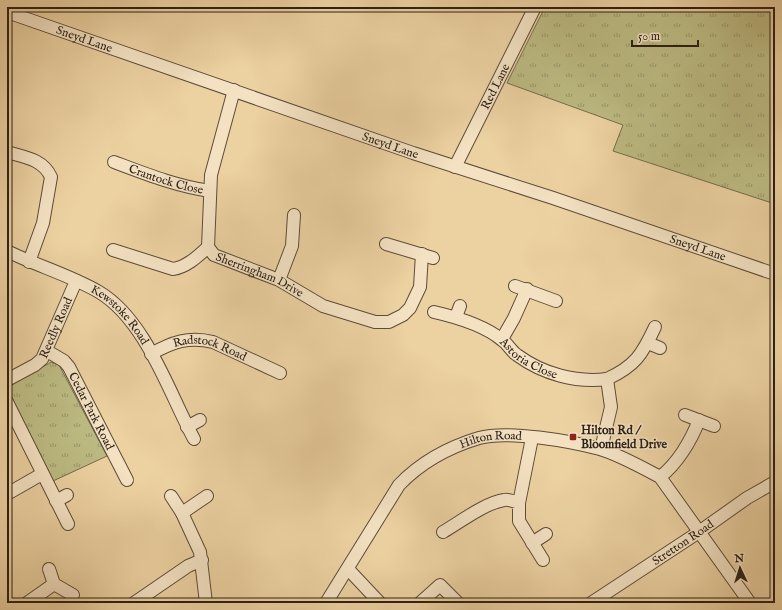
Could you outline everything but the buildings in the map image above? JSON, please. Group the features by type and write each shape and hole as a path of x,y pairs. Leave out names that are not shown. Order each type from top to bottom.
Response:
{"street":[{"name":"Red Lane","path":"455,166 535,7"},
{"name":"Sneyd Lane","path":"7,12 775,274"},
{"name":"Sherringham Drive","path":"234,90 222,139 213,167 210,191 208,247 214,255 223,260 279,280 323,306 375,322 389,322 403,315 410,308 420,287 428,256 386,244"},
{"path":"7,152 40,162 48,170 51,177 44,223 29,262"},
{"name":"Crantock Close","path":"118,167 165,182 210,191"},
{"path":"279,280 292,246 299,222"},
{"path":"113,250 128,249 162,267 173,269 180,268 195,259 208,247"},
{"name":"Kewstoke Road","path":"7,251 98,292 120,310 132,323 151,354 194,439"},
{"name":"Reedly Road","path":"7,380 35,365 42,359 76,281"},
{"path":"502,339 514,318 521,287 556,301"},
{"path":"456,317 460,306"},
{"name":"Astoria Close","path":"434,312 456,317 502,339 518,356 546,371 571,379 590,381 607,379"},
{"path":"601,449 611,407 607,379 629,367 639,358 655,327"},
{"name":"Radstock Road","path":"151,354 176,342 190,338 201,339 213,342 271,372"},
{"path":"648,343 660,348"},
{"name":"Cedar Park Road","path":"47,350 64,360 69,367 127,480"},
{"path":"7,402 68,524"},
{"path":"686,415 714,426"},
{"path":"187,427 200,420"},
{"path":"660,477 668,471 678,457 695,432 699,420"},
{"name":"Hilton Road","path":"326,603 399,485 412,472 445,450 480,438 502,436 570,442 601,449 641,466 660,477 750,603"},
{"path":"532,438 519,503 519,521 543,560"},
{"path":"7,494 42,474"},
{"name":"Stretton Road","path":"591,603 699,532 747,498 775,482"},
{"path":"56,501 67,495"},
{"path":"171,496 182,513 202,560 206,603"},
{"path":"182,513 207,496"},
{"path":"443,532 495,502 506,499 519,503"},
{"path":"532,543 546,534"},
{"path":"134,603 188,566 202,560"},
{"path":"49,569 54,584 73,595"},
{"path":"348,569 380,603"},
{"path":"27,603 54,584"},
{"path":"420,603 440,585 458,603"}],"green space":[{"path":"545,7 775,7 775,204 613,151 623,125 507,83"},
{"path":"51,362 59,365 107,456 53,481 8,390 21,378"}],"place":[{"name":"Hilton Rd / Bloomfield Drive","path":"573,437"}]}
